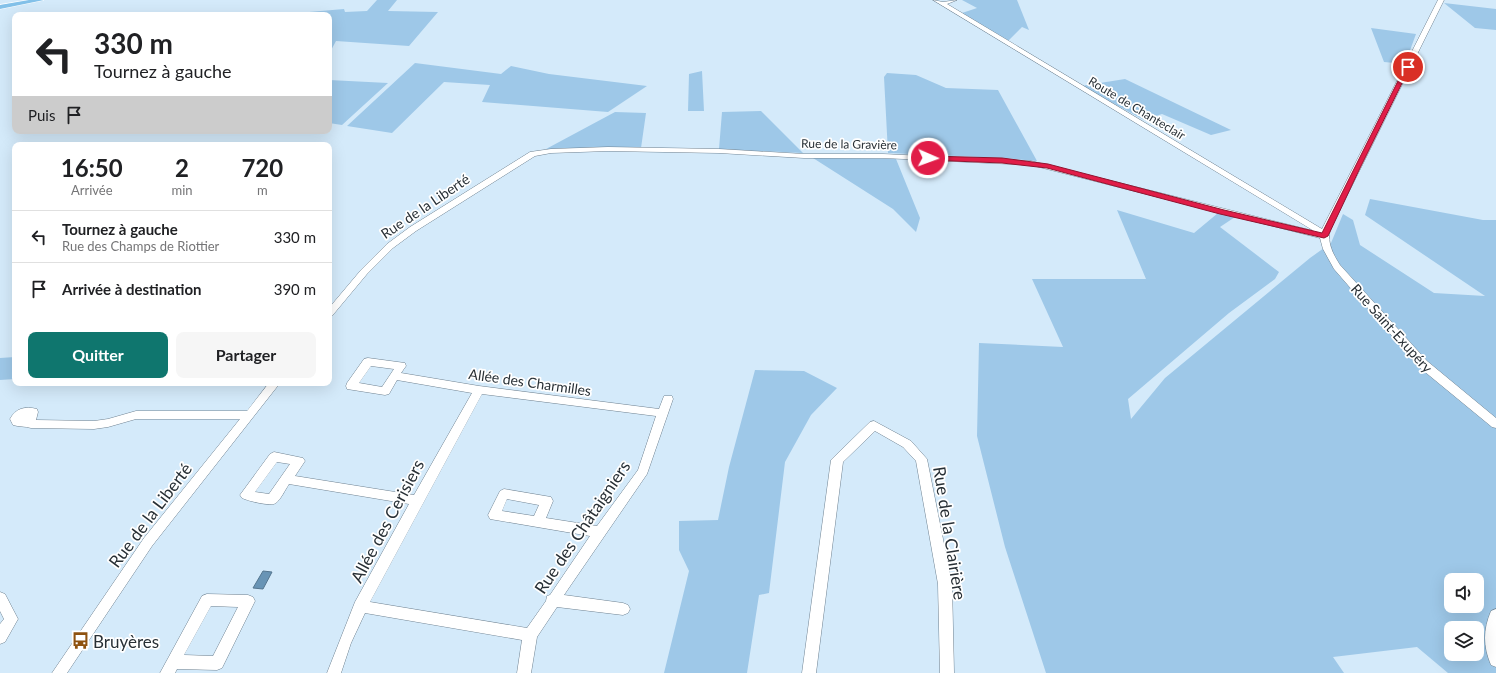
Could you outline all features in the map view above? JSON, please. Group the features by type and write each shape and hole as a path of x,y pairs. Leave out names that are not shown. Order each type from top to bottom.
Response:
{"main road":[{"path":"0,7 41,0"}],"street":[{"path":"939,2 954,0"},
{"path":"1325,234 1441,0"},
{"name":"Route de Chanteclair","path":"939,2 1325,234"},
{"name":"Rue de la Gravière","path":"533,154 551,150 608,149 719,151 804,156 883,156 1002,161 1031,164 1063,170 1223,212 1325,234"},
{"name":"Rue de la Liberté","path":"332,310 364,272 390,246 412,229 533,154"},
{"name":"Rue Saint-Exupéry","path":"1325,234 1326,246 1337,267 1412,353 1441,380 1496,424"},
{"name":"Allée des Charmilles","path":"394,376 478,390 662,414"},
{"name":"Rue de la Liberté","path":"59,673 148,542 273,386"},
{"name":"Allée des Cerisiers","path":"334,673 339,655 360,606 416,500 478,390"},
{"name":"Rue des Châtaigniers","path":"524,673 530,635 552,600 632,489 642,471 668,399"},
{"path":"28,420 31,424 94,425 108,423 136,415 249,415"},
{"name":"Rue de la Clairière","path":"809,673 837,460 874,425 907,444 921,459 945,584 947,673"},
{"path":"286,479 416,500"},
{"path":"538,522 600,532"},
{"path":"0,598 11,619 0,637"},
{"path":"207,600 248,601 217,663 170,667 207,600"},
{"path":"552,600 623,610"},
{"path":"360,606 530,635"},
{"path":"1496,615 1490,634 1491,649 1496,660"},
{"path":"69,673 80,641"}],"shaded area":[{"path":"377,0 397,0 388,11 438,12 409,46 336,41 332,48 332,12 309,12 344,9 345,12 367,11"},
{"path":"962,0 1017,0 1029,30 1022,27 1008,41 962,13 977,8"},
{"path":"1444,3 1496,9 1496,30 1475,28"},
{"path":"1371,28 1416,34 1405,64 1384,62"},
{"path":"415,63 501,74 511,66 549,74 647,86 608,112 482,102 490,85 444,82 392,133 347,126"},
{"path":"702,71 704,111 688,111 689,74"},
{"path":"887,73 916,75 946,88 998,90 1037,161 888,153 884,77"},
{"path":"1125,79 1231,130 1211,135 1162,114 1144,120 1081,86"},
{"path":"332,80 388,83 342,125 332,123"},
{"path":"761,111 803,153 719,149 722,112"},
{"path":"615,112 646,113 641,148 546,149"},
{"path":"813,158 896,159 920,218 916,232 893,209"},
{"path":"1370,199 1483,220 1496,220 1496,673 1448,673 1417,647 1333,657 1344,673 1046,673 1005,547 977,436 979,343 1063,347 1032,279 1146,279 1117,210 1194,233 1218,213 1235,217 1220,227 1279,272 1275,279 1229,313 1128,399 1131,419 1165,378 1310,258 1331,243 1343,214 1353,220 1360,245 1434,293 1485,296 1365,215"},
{"path":"12,357 12,379 0,380 0,358"},
{"path":"755,370 804,371 837,388 811,415 785,462 769,593 759,595 747,673 664,673 689,571 679,550 679,521 718,520 729,467"},
{"path":"263,571 272,572 263,589 253,588"}],"place":[{"name":"Bruyères","path":"80,641"}],"route":[{"path":"928,158 1002,161 1048,166 1106,180 1223,212 1324,236 1356,168 1408,67"}]}
